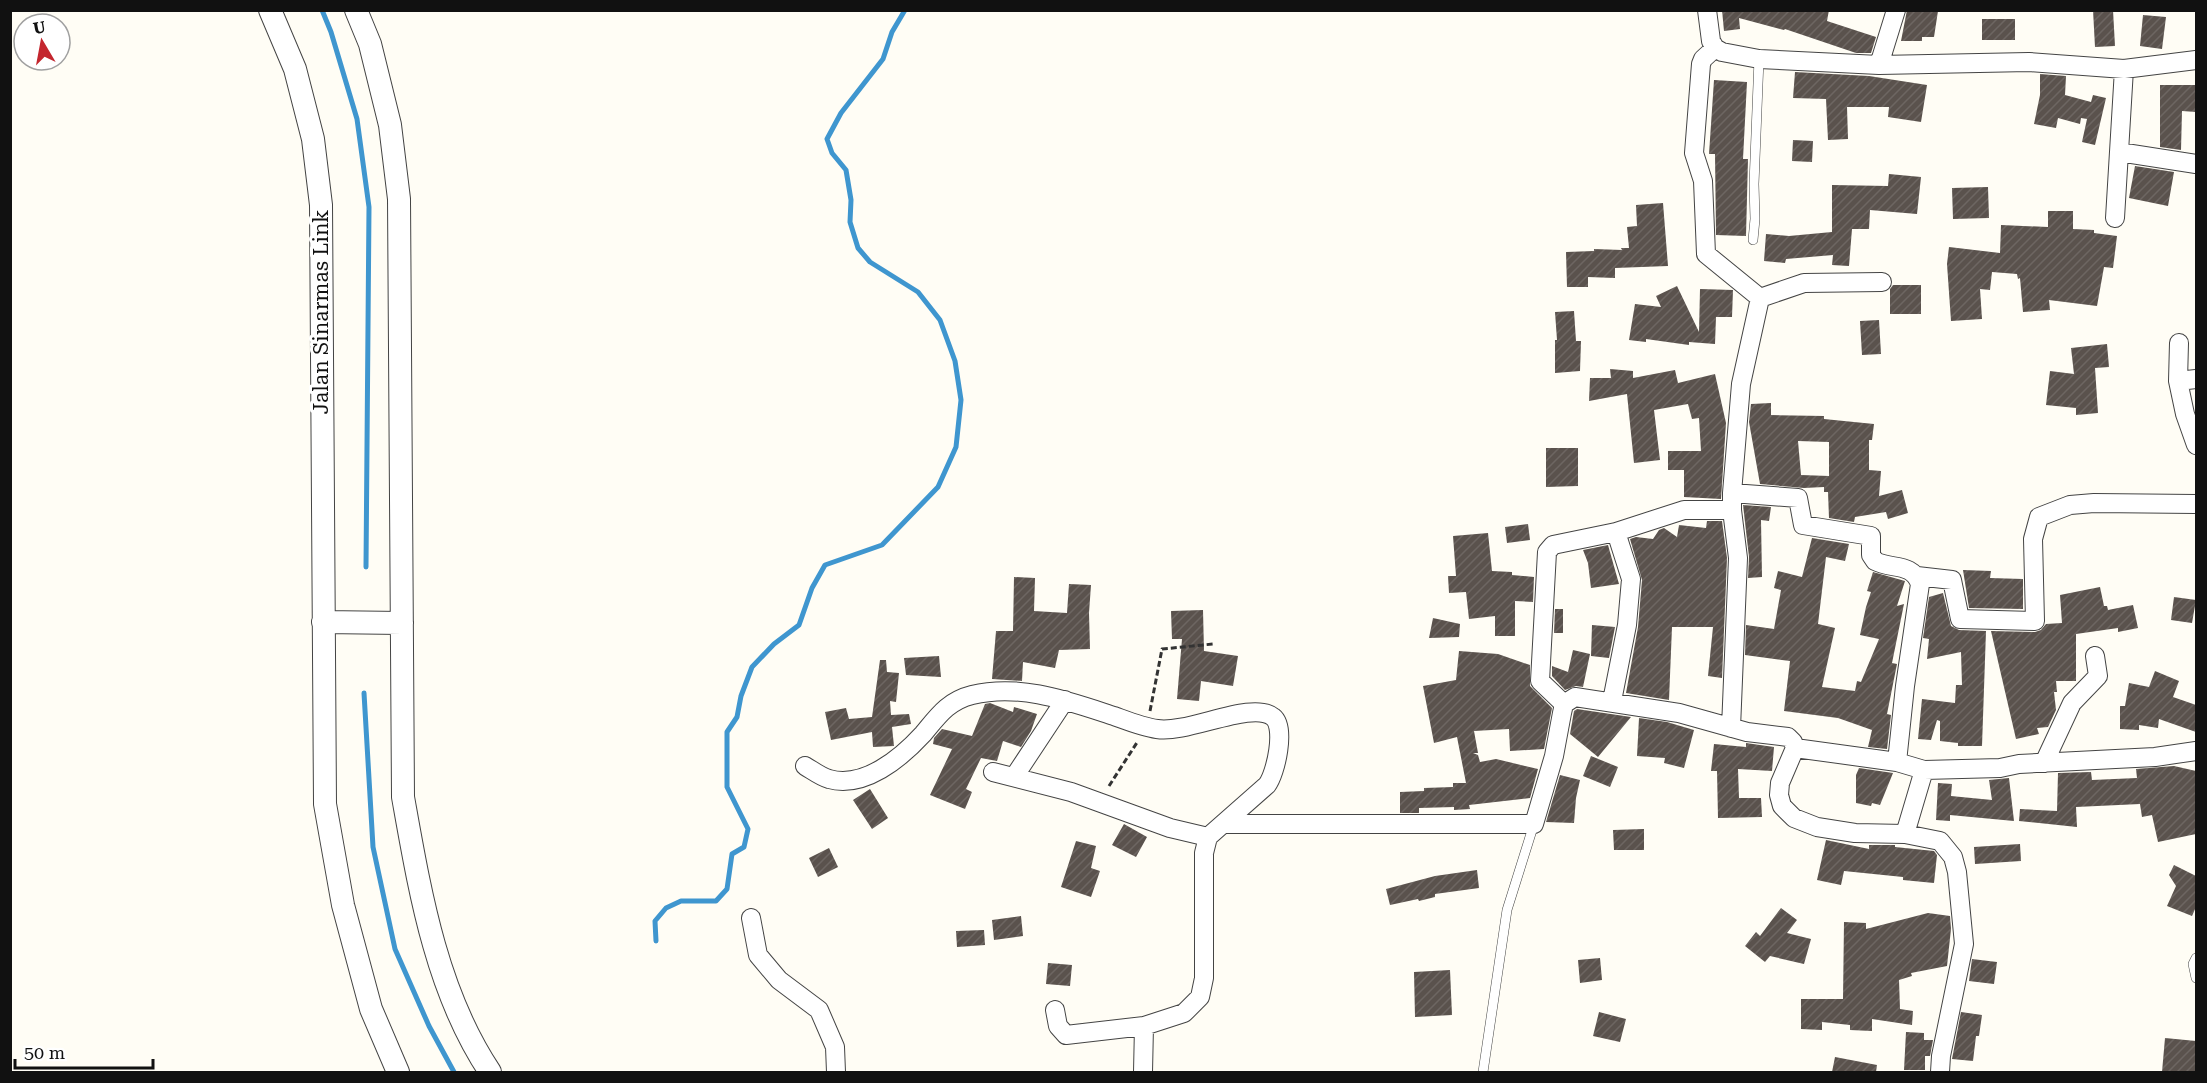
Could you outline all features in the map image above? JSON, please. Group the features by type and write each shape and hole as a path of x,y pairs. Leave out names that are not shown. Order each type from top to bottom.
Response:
{"street":[{"name":"Jalan Sinarmas Link","path":"270,10 295,69 313,139 321,205 325,804 343,905 371,1009 399,1072"},
{"path":"356,10 370,44 390,125 399,199 403,797 420,887 446,983 473,1046 490,1072"},
{"path":"1707,10 1711,41 1715,48 1722,52 1758,59 1880,65 2029,62 2124,69 2196,60"},
{"path":"1880,65 1896,10"},
{"path":"1715,48 1701,64 1694,153 1703,181 1706,254 1760,298"},
{"path":"2115,218 2124,69"},
{"path":"2120,152 2196,164"},
{"path":"1760,298 1804,283 1882,282"},
{"path":"1731,728 1738,558 1732,501 1741,384 1760,298"},
{"path":"2179,343 2178,381 2196,446"},
{"path":"2178,381 2196,379"},
{"path":"1564,704 1540,681 1547,552 1553,545 1616,532 1683,510 1732,501 1798,498 1803,525 1871,536 1871,555 1875,561 1910,570 1917,576 1920,584 1905,686 1897,762"},
{"path":"1917,576 1952,580 1960,620 2035,621 2033,538 2039,517 2070,505 2094,503 2196,504"},
{"path":"1611,701 1627,625 1631,579 1616,532"},
{"path":"323,622 402,623"},
{"path":"2044,763 2072,704 2098,676 2095,656"},
{"path":"805,766 829,779 846,780 873,775 899,756 952,702 994,691 1055,697 1160,730 1183,729 1251,711 1274,717 1279,726 1277,763 1273,777 1267,785 1208,837 1204,853 1204,978 1200,997 1184,1013 1144,1026 1066,1035 1058,1026 1055,1010"},
{"path":"1224,824 1534,824 1554,756 1564,704 1575,697 1679,713 1747,732 1788,737 1796,748"},
{"path":"1014,777 1065,700"},
{"path":"1796,748 1897,762 1924,770 2000,768 2019,764 2155,757 2196,751"},
{"path":"1796,748 1780,783 1779,795 1782,806 1794,818 1817,827 1855,833 1905,834 1940,841 1953,857 1957,872 1965,944 1941,1056 1940,1072"},
{"path":"1905,834 1924,770"},
{"path":"993,772 1071,792 1170,828 1208,837"},
{"path":"751,918 758,955 778,981 819,1010 835,1047 836,1072"},
{"path":"1143,1072 1144,1026"}],"lane":[{"path":"1753,240 1758,59"},
{"path":"1483,1072 1508,910 1534,824"},
{"path":"2196,958 2193,964 2196,978"}],"building":[{"path":"1722,10 1829,10 1827,21 1876,37 1871,53 1856,53 1785,29 1739,18 1740,29 1724,31"},
{"path":"1907,10 1938,11 1934,37 1922,37 1922,41 1901,41"},
{"path":"2093,10 2113,10 2115,46 2095,47"},
{"path":"2143,15 2166,17 2162,49 2140,46"},
{"path":"1982,19 2015,19 2015,40 1982,40"},
{"path":"1795,72 1869,76 1927,85 1921,122 1888,117 1889,107 1847,107 1848,139 1828,140 1826,99 1793,98"},
{"path":"2040,74 2066,76 2065,95 2091,102 2093,95 2106,98 2095,145 2082,142 2087,119 2081,118 2080,124 2058,118 2056,128 2034,124 2040,95"},
{"path":"1714,80 1747,82 1743,159 1748,159 1746,236 1716,235 1715,154 1709,154"},
{"path":"2160,85 2196,85 2196,112 2182,111 2181,150 2160,147"},
{"path":"1793,140 1813,141 1812,162 1792,161"},
{"path":"2135,166 2174,172 2168,206 2129,198"},
{"path":"1889,174 1921,177 1917,214 1870,210 1869,229 1852,229 1849,266 1832,265 1833,255 1786,259 1785,263 1764,261 1766,234 1789,236 1832,232 1832,185 1888,186"},
{"path":"1988,187 1989,218 1953,219 1952,188"},
{"path":"1663,203 1668,266 1615,268 1615,278 1588,277 1588,287 1567,287 1566,252 1629,248 1627,227 1637,226 1636,205"},
{"path":"2048,211 2073,211 2073,229 2094,230 2094,233 2117,236 2113,268 2104,267 2097,306 2049,300 2050,310 2023,312 2020,278 2018,279 2017,274 1992,272 1990,290 1980,289 1982,319 1951,321 1947,264 1949,247 2000,253 2001,225 2048,227"},
{"path":"1893,285 1921,285 1921,314 1890,314 1890,289"},
{"path":"1677,286 1699,332 1700,289 1733,290 1732,317 1716,317 1715,344 1689,342 1689,345 1646,339 1646,342 1629,340 1635,304 1661,307 1656,296"},
{"path":"1574,311 1576,341 1581,341 1580,371 1555,373 1555,340 1557,340 1555,312"},
{"path":"1879,320 1881,354 1862,355 1860,321"},
{"path":"2107,344 2109,367 2095,368 2098,413 2076,415 2076,408 2046,405 2050,371 2074,374 2071,348"},
{"path":"1610,369 1633,371 1633,378 1675,370 1678,383 1715,374 1726,423 1721,499 1684,497 1684,470 1668,470 1668,451 1701,451 1699,418 1692,419 1688,404 1654,410 1660,460 1634,463 1627,394 1589,401 1590,378 1611,378"},
{"path":"1771,403 1771,415 1824,416 1824,419 1874,424 1872,440 1869,440 1869,470 1881,471 1879,496 1902,490 1908,513 1888,519 1886,512 1855,517 1854,522 1829,518 1828,492 1824,492 1824,487 1804,488 1760,484 1749,422 1751,404","holes":["1798,441 1829,442 1829,476 1801,475"]},
{"path":"1546,448 1578,448 1578,486 1546,487"},
{"path":"1743,505 1771,507 1769,521 1761,520 1762,577 1748,578 1749,557"},
{"path":"1707,521 1722,521 1727,558 1722,678 1708,676 1713,627 1672,627 1669,700 1626,693 1638,627 1642,580 1630,539 1636,537 1653,539 1659,530 1664,528 1677,537 1679,525 1706,528"},
{"path":"1528,524 1530,540 1507,543 1505,527"},
{"path":"1488,533 1492,571 1512,572 1512,575 1534,577 1533,602 1515,601 1515,636 1495,636 1495,616 1469,619 1466,592 1449,593 1448,576 1456,576 1453,536"},
{"path":"1812,538 1849,544 1845,561 1826,557 1818,624 1835,628 1822,687 1855,691 1857,681 1861,682 1879,639 1860,635 1871,592 1867,591 1873,572 1905,581 1897,606 1904,604 1892,663 1897,664 1887,714 1891,715 1887,749 1868,747 1872,730 1838,718 1784,711 1790,661 1745,655 1746,625 1774,629 1781,590 1774,588 1778,571 1802,577"},
{"path":"1608,545 1619,584 1591,588 1588,563 1583,550"},
{"path":"1963,570 1991,571 1990,578 2023,579 2023,609 1969,608"},
{"path":"1014,577 1035,578 1034,611 1067,613 1069,584 1091,585 1090,649 1059,650 1055,668 1023,662 1022,681 992,679 996,631 1013,631"},
{"path":"2100,587 2104,606 2107,606 2108,610 2133,605 2138,628 2118,632 2118,628 2076,634 2076,681 2056,681 2057,692 2054,692 2056,710 2048,727 2037,728 2039,734 2016,739 1991,631 2035,632 2041,630 2046,624 2062,623 2060,595"},
{"path":"1943,593 1951,626 1959,630 1986,631 1982,746 1958,746 1958,743 1940,741 1940,721 1937,720 1931,740 1918,739 1922,699 1955,703 1956,685 1962,685 1961,652 1927,659 1929,639 1923,638 1929,597"},
{"path":"2174,597 2196,600 2192,623 2171,620"},
{"path":"1555,609 1563,609 1563,633 1554,633"},
{"path":"1203,610 1204,651 1238,656 1233,686 1201,681 1199,701 1177,699 1182,639 1172,639 1171,611"},
{"path":"1433,618 1460,624 1459,637 1429,638"},
{"path":"1592,625 1615,627 1609,658 1591,656"},
{"path":"1573,650 1590,654 1583,687 1576,686 1565,690 1552,676 1552,666 1568,672"},
{"path":"1459,651 1498,654 1530,665 1530,686 1552,708 1544,749 1510,751 1509,729 1474,731 1478,753 1473,753 1478,755 1480,762 1496,759 1538,769 1530,798 1469,805 1470,809 1419,808 1419,813 1400,813 1400,792 1424,791 1424,788 1453,787 1453,783 1466,783 1457,737 1434,743 1423,686 1456,680"},
{"path":"939,656 941,677 906,675 904,658"},
{"path":"880,660 886,660 887,672 899,673 896,702 890,701 891,715 909,714 911,724 892,727 894,746 873,747 872,732 831,740 825,712 846,708 849,719 872,717"},
{"path":"2155,671 2179,681 2173,697 2196,705 2196,732 2159,719 2158,728 2139,725 2139,730 2120,729 2120,706 2125,706 2129,683 2149,687"},
{"path":"990,703 1013,712 1014,707 1037,714 1031,731 1021,747 1003,741 997,761 981,758 966,789 972,792 965,809 930,795 952,749 933,744 934,738 942,729 972,736 985,704"},
{"path":"1577,709 1631,717 1598,757 1570,734 1574,711"},
{"path":"1639,718 1667,722 1694,730 1684,768 1664,763 1665,758 1637,756"},
{"path":"1746,743 1774,747 1772,771 1738,769 1739,798 1761,798 1762,817 1718,818 1717,771 1711,771 1714,744 1746,747"},
{"path":"1591,756 1618,767 1610,787 1583,776"},
{"path":"2174,766 2196,771 2196,834 2158,842 2152,815 2142,817 2140,804 2076,807 2077,827 2019,821 2020,809 2057,811 2058,773 2091,772 2092,780 2137,778 2136,769"},
{"path":"1859,768 1893,773 1880,805 1856,803 1856,775"},
{"path":"1560,775 1580,780 1574,823 1546,822"},
{"path":"2009,778 2014,821 1950,815 1950,821 1936,820 1938,783 1952,784 1951,796 1992,800 1989,780"},
{"path":"870,789 888,818 872,829 853,800"},
{"path":"1124,824 1147,837 1136,857 1112,845"},
{"path":"1644,829 1644,850 1614,850 1613,830"},
{"path":"1826,840 1869,849 1869,845 1895,845 1895,847 1934,851 1937,855 1934,883 1903,880 1903,877 1844,871 1841,885 1817,880"},
{"path":"1076,841 1096,846 1091,868 1100,871 1091,897 1061,887"},
{"path":"2020,844 2021,861 1975,864 1974,847"},
{"path":"829,848 838,867 818,877 809,858"},
{"path":"2174,865 2196,876 2196,907 2192,916 2167,906 2176,886 2169,875"},
{"path":"1477,870 1479,888 1435,894 1435,897 1419,901 1418,899 1390,905 1386,889 1435,876"},
{"path":"1781,908 1797,920 1787,933 1811,939 1804,964 1770,956 1765,962 1745,946 1756,932 1760,936"},
{"path":"1928,913 1950,916 1947,966 1911,973 1912,976 1899,980 1900,1009 1913,1011 1912,1025 1872,1019 1872,1031 1850,1030 1850,1025 1822,1022 1822,1030 1801,1029 1801,999 1843,999 1844,922 1866,923 1866,929"},
{"path":"1021,916 1023,936 994,940 992,920"},
{"path":"984,930 985,945 957,947 956,931"},
{"path":"1600,958 1602,980 1580,983 1578,960"},
{"path":"1972,959 1997,962 1994,984 1969,981"},
{"path":"1048,963 1072,965 1070,986 1046,984"},
{"path":"1450,970 1452,1015 1415,1017 1414,972"},
{"path":"1599,1012 1626,1019 1620,1042 1593,1036"},
{"path":"1961,1012 1982,1015 1979,1036 1976,1036 1973,1061 1952,1059"},
{"path":"1906,1032 1924,1033 1924,1040 1933,1040 1930,1056 1925,1056 1925,1070 1904,1070"},
{"path":"2165,1038 2196,1041 2196,1072 2162,1072"},
{"path":"1835,1057 1877,1065 1876,1072 1832,1072"}],"waterway":[{"path":"322,10 331,32 357,119 369,207 366,567"},
{"path":"656,941 655,921 666,908 681,901 716,901 727,889 732,854 744,847 748,829 727,787 727,732 737,717 741,696 752,667 774,644 799,625 812,588 825,565 882,545 938,487 956,447 961,400 955,361 940,320 918,292 870,262 858,248 850,222 851,200 846,170 832,153 827,139 841,113 883,59 892,32 905,10"},
{"path":"364,693 373,847 395,949 429,1026 454,1072"}]}
